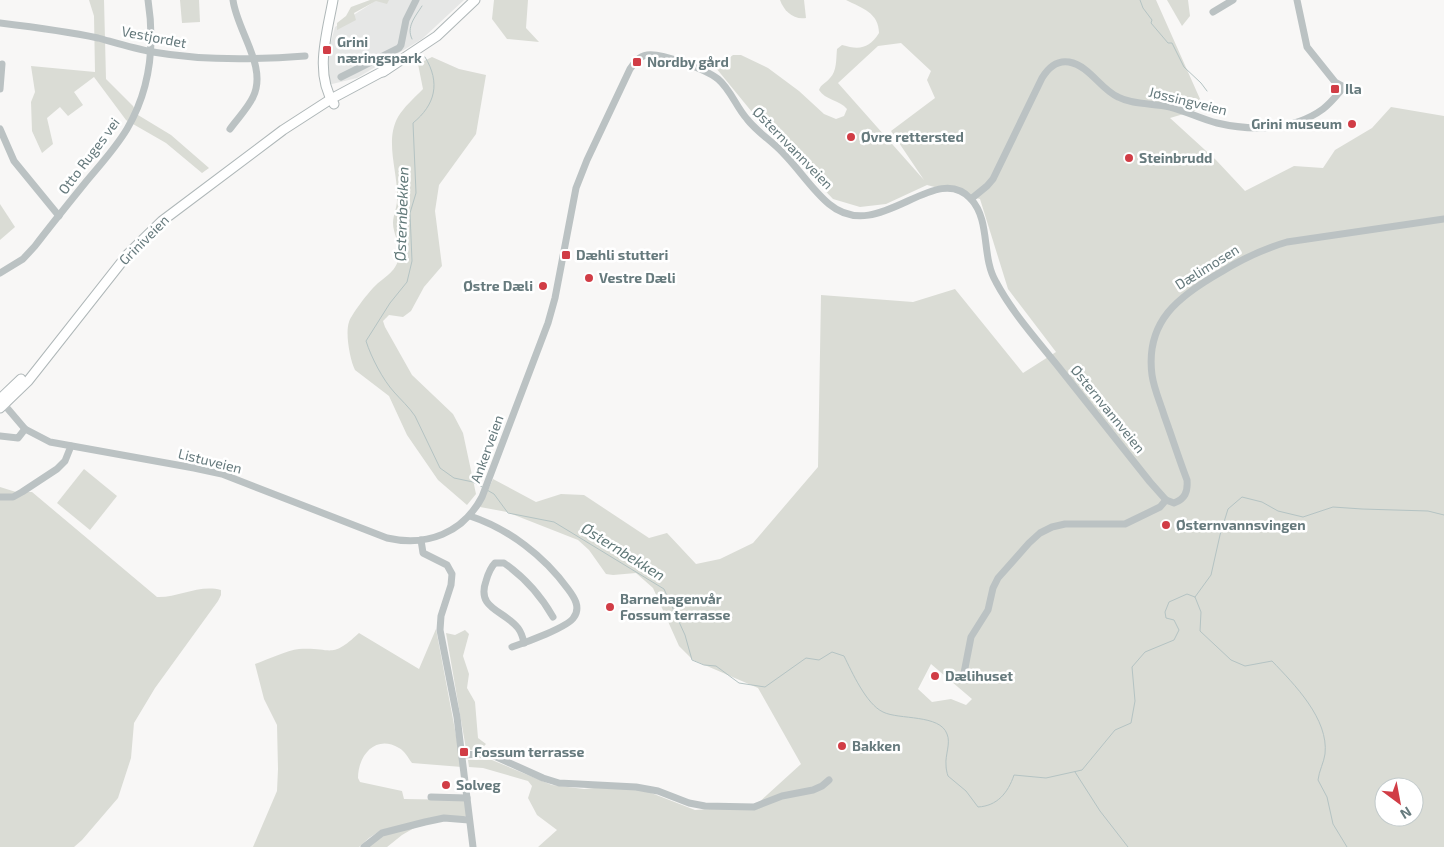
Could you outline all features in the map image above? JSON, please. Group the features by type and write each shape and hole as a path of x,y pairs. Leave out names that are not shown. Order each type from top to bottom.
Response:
{"main road":[{"path":"332,102 324,86 323,72 333,0"},
{"name":"Griniveien","path":"1,403 58,341 123,260 149,232 180,206 248,156 332,102 374,79 436,36 474,0"}],"street":[{"name":"Otto Ruges vei","path":"0,273 28,254 127,129 140,101 149,69 151,52 148,0"},
{"path":"230,128 254,96 258,77 233,0"},
{"path":"341,77 399,48 406,20 416,0"},
{"path":"1213,12 1233,0"},
{"name":"Jøssingveien","path":"971,199 983,190 993,178 1042,78 1050,68 1060,62 1078,65 1086,70 1111,94 1122,99 1166,106 1216,122 1245,126 1274,126 1290,124 1315,114 1328,104 1344,87 1335,82 1307,47 1297,0"},
{"name":"Vestjordet","path":"0,23 73,33 151,52 203,58 254,60 305,56"},
{"name":"Østernvannveien","path":"640,57 648,54 660,55 705,71 717,78 729,91 750,124 784,154 828,203 843,213 862,216 875,214 940,188 958,190 971,199 978,209 990,271 1003,294 1046,351 1167,501"},
{"name":"Ankerveien","path":"421,540 447,533 457,527 470,516 486,488 552,310 579,178 627,75 640,57"},
{"path":"0,89 2,64"},
{"path":"0,129 14,161 59,216"},
{"name":"Dælimosen","path":"1167,501 1174,503 1182,499 1188,488 1152,375 1153,343 1157,329 1171,307 1189,291 1208,279 1254,253 1273,246 1287,242 1444,218"},
{"name":"Listuveien","path":"1,403 25,429 50,442 210,471 234,478 377,535 400,541 421,540"},
{"path":"0,436 18,438 25,429"},
{"path":"0,497 13,497 57,469 65,461 71,446"},
{"path":"964,672 971,637 988,610 993,588 998,578 1028,543 1040,533 1052,527 1065,524 1125,524 1160,507 1167,501"},
{"path":"470,516 509,535 529,548 553,570 575,601 576,613 570,622 512,647"},
{"path":"421,540 423,553 446,565 452,574 452,581 441,616 440,630 457,716 473,847"},
{"path":"524,643 517,627 492,607 484,597 483,589 495,563 504,563 522,578 538,594 553,617"},
{"path":"462,756 480,754 492,756 559,783 636,787 664,793 688,803 705,806 754,807 782,796 813,790 829,780"},
{"path":"431,797 467,798"},
{"path":"364,847 382,833 444,818 469,820"}],"shaded area":[{"path":"89,0 104,0 106,79 133,106 138,115 171,135 209,168 202,173 166,143 126,120 94,77 74,92 83,105 68,116 60,107 47,118 53,144 42,153 32,131 31,102 35,92 31,66 95,72 94,16"},
{"path":"180,0 199,0 200,22 182,23"},
{"path":"370,0 389,0 387,4 376,1 354,13 356,20 337,30 337,23 346,16 351,7"},
{"path":"377,0 464,0 422,39 357,78 328,85 328,53 335,27"},
{"path":"494,0 528,0 526,28 539,42 507,39 492,19"},
{"path":"780,0 804,0 806,18 797,18 790,14"},
{"path":"846,0 1156,0 1204,108 1170,118 1216,160 1245,191 1294,166 1323,168 1335,150 1372,128 1391,107 1444,116 1444,847 538,847 557,830 537,815 528,798 532,786 528,781 483,768 469,767 468,760 492,760 552,785 584,789 614,786 641,789 695,810 755,806 801,764 758,688 693,660 679,646 653,588 636,573 606,574 589,550 578,540 507,512 480,507 493,479 536,502 561,494 584,495 649,538 667,533 696,564 720,559 753,543 818,467 821,295 913,302 955,289 1023,373 1056,352 1008,289 980,199 927,185 886,204 860,207 833,199 765,128 716,68 733,55 741,55 768,68 799,91 824,114 836,119 844,116 847,109 825,96 819,90 834,72 837,49 842,45 863,47 871,42 879,33 873,16","holes":["901,43 931,71 927,80 935,98 891,131 924,180 838,83 878,46","931,664 972,699 966,705 951,699 932,702 918,689"]},
{"path":"1167,0 1188,0 1190,16 1182,26"},
{"path":"432,57 459,69 486,75 476,134 439,185 435,211 442,266 424,287 411,311 403,317 389,315 383,321 412,375 453,414 463,433 476,494 467,505 438,480 407,435 389,396 355,370 348,339 349,322 353,314 373,288 396,266 398,261 399,248 393,223 397,203 397,190 392,137 398,117 423,89 418,64"},
{"path":"0,204 15,227 0,240"},
{"path":"84,469 117,496 90,530 57,503"},
{"path":"0,487 16,492 32,492 157,597 205,589 221,590 218,601 155,688 134,723 131,758 118,798 74,847 0,847"},
{"path":"436,629 462,767 412,763 401,749 391,744 383,744 376,745 365,755 361,762 358,778 360,782 402,791 404,799 466,800 466,816 445,816 381,830 359,847 253,847 277,791 278,769 277,725 264,699 255,664 299,649 336,649 342,647 359,633 419,669"},
{"path":"465,630 469,634 463,656 469,674 467,688 475,702 478,738 486,744 479,751 466,749 446,633 455,635"},
{"path":"421,824 402,835 387,847 366,847 383,835"}],"waterway":[{"path":"1140,0 1143,8 1152,20 1151,23 1168,43 1172,43 1184,67 1207,91"},
{"name":"Østernbekken","path":"412,39 410,35 411,26 422,6"},
{"name":"Østernbekken","path":"425,57 433,76 434,85 431,101 413,123 416,193 410,213 412,261 407,282 390,303 366,341 374,361 386,381 415,416 440,468 454,478 473,482 484,488"},
{"name":"Østernbekken","path":"487,490 494,494 508,513 554,522 664,589 685,635 692,660 704,665 716,666 739,683 765,687 806,658 819,660 832,652 844,656 865,695 877,708 890,714 928,720 943,728 948,738 946,761 948,776 966,791 978,807 991,804 1001,797 1009,787 1014,775 1046,778 1082,770 1115,730 1131,723 1135,701 1132,667 1145,652 1174,640 1179,630 1174,620 1166,618 1165,612 1169,602 1187,594 1195,597 1201,612 1200,631 1231,660 1245,666 1272,661 1299,691 1316,715 1325,741 1324,760 1318,780 1327,797 1333,824 1347,847"},
{"path":"1195,597 1211,575 1228,509 1242,497 1262,502 1278,511 1303,517 1333,507 1428,511 1444,515"},
{"path":"1075,772 1100,811 1128,847"}],"place":[{"name":"Grini næringspark","path":"327,50"},
{"name":"Nordby gård","path":"637,62"},
{"name":"Ila","path":"1335,89"},
{"name":"Grini museum","path":"1352,124"},
{"name":"Øvre rettersted","path":"851,137"},
{"name":"Steinbrudd","path":"1129,158"},
{"name":"Dæhli stutteri","path":"566,255"},
{"name":"Vestre Dæli","path":"589,278"},
{"name":"Østre Dæli","path":"543,286"},
{"name":"Østernvannsvingen","path":"1166,525"},
{"name":"Barnehagenvår Fossum terrasse","path":"610,607"},
{"name":"Dælihuset","path":"935,676"},
{"name":"Bakken","path":"842,746"},
{"name":"Fossum terrasse","path":"464,752"},
{"name":"Solveg","path":"446,785"}]}
